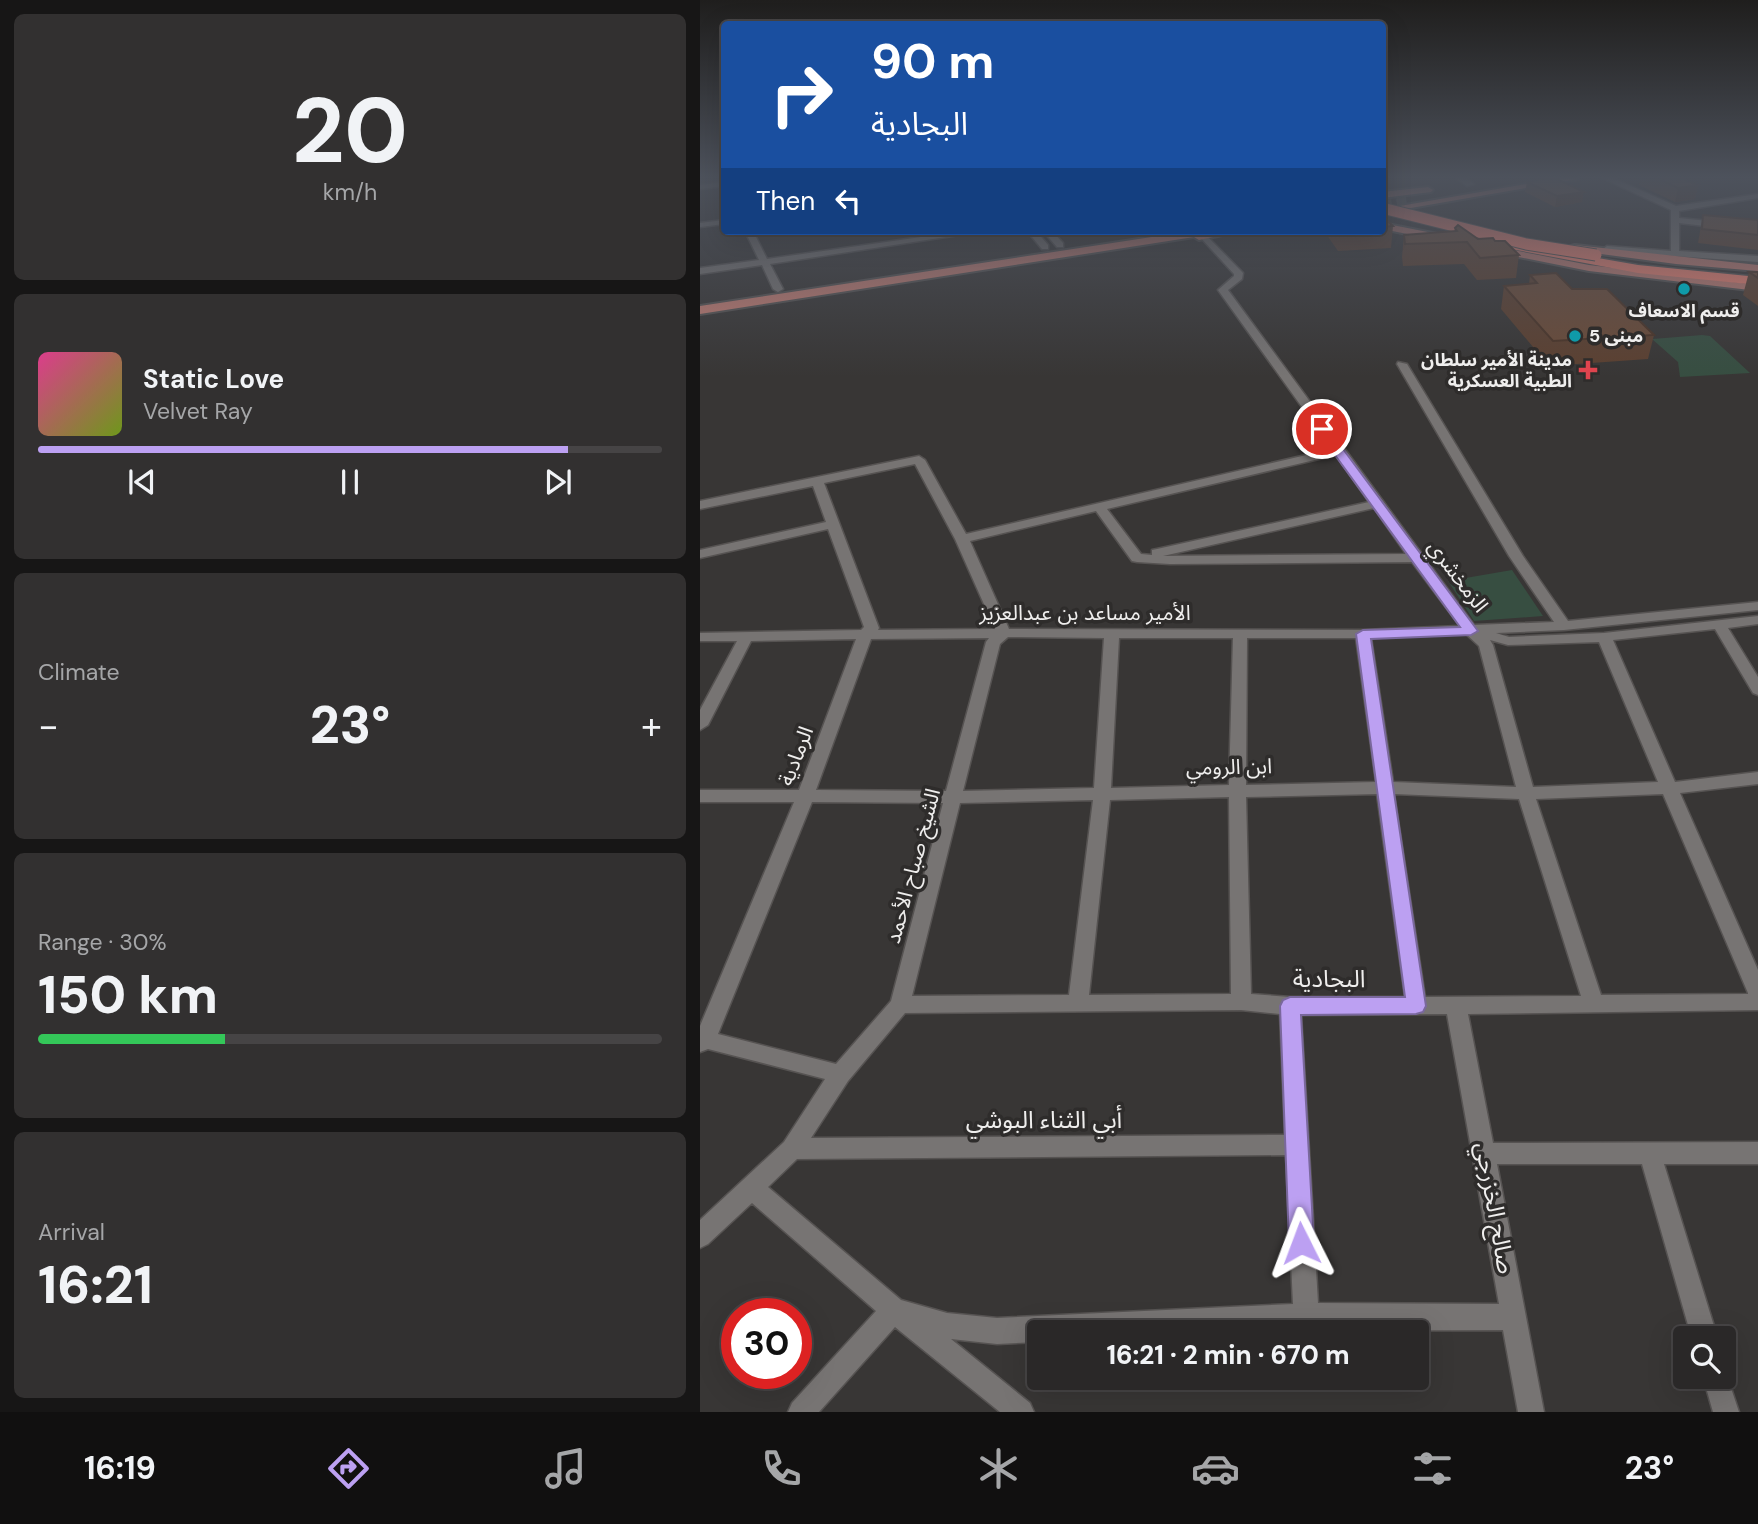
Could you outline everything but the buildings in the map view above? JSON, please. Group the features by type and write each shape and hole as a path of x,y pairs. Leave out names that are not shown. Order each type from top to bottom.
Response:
{"highway":[{"path":"1492,245 1638,269 1758,281"},
{"path":"1532,245 1681,267 1758,271"}],"main road":[{"path":"700,301 1060,245"},
{"path":"917,266 1070,245"},
{"path":"700,310 1130,245"},
{"path":"1484,245 1588,268 1758,288"},
{"path":"1564,245 1758,271"}],"street":[{"path":"755,245 778,289"},
{"path":"700,271 876,245"},
{"name":"الزمخشري","path":"1217,245 1239,277 1223,290 1416,558 1471,631 1486,645 1527,793 1593,1003"},
{"path":"1675,245 1675,253"},
{"path":"1574,247 1758,259"},
{"path":"1402,364 1516,556 1563,626"},
{"path":"962,539 1338,451"},
{"path":"700,505 919,460 962,539 1004,633"},
{"name":"الرمادية","path":"702,1040 806,795 865,635 872,628 817,481"},
{"path":"1137,558 1376,504"},
{"path":"1099,507 1137,558 1416,558"},
{"path":"700,554 832,524"},
{"name":"الأمير مساعد بن عبدالعزيز","path":"700,637 1004,633 1363,634 1471,631 1563,626 1758,606"},
{"path":"1471,631 1508,641 1604,637 1758,620"},
{"path":"1719,624 1758,690"},
{"name":"الشيخ صباح الأحمد","path":"700,1236 792,1149 840,1074 900,1005 993,642 1004,633"},
{"path":"1078,1005 1101,794 1112,634"},
{"path":"1240,634 1237,789 1241,1002"},
{"path":"1363,634 1416,1006"},
{"path":"700,726 746,637"},
{"path":"1604,637 1758,993"},
{"name":"ابن الرومي","path":"700,796 955,797 1383,788 1527,793 1670,788 1758,778"},
{"name":"البجادية","path":"900,1005 1241,1002 1290,1006 1416,1006 1758,1002"},
{"name":"صالح الخزرجي","path":"1456,1005 1531,1412"},
{"path":"1290,1006 1306,1317"},
{"path":"702,1040 840,1074"},
{"name":"أبي الثناء البوشي","path":"792,1149 1296,1145"},
{"path":"1485,1154 1758,1153"},
{"path":"1650,1154 1701,1326"},
{"path":"751,1187 894,1310 1021,1412"},
{"path":"894,1310 947,1325 997,1331 1306,1317 1514,1317"},
{"path":"801,1412 894,1310"},
{"path":"1719,1389 1726,1412"}],"green space":[{"path":"1710,336 1750,373 1680,377 1678,362 1652,339"},
{"path":"1512,570 1543,616 1474,621 1448,581"}],"place":[{"name":"قسم الاسعاف","path":"1684,289"},
{"name":"مبنى 5","path":"1575,336"},
{"name":"مدينة الأمير سلطان الطبية العسكرية","path":"1588,370"}],"route":[{"path":"1301,1243 1290,1006 1416,1006 1363,634 1471,631 1322,429"}]}
